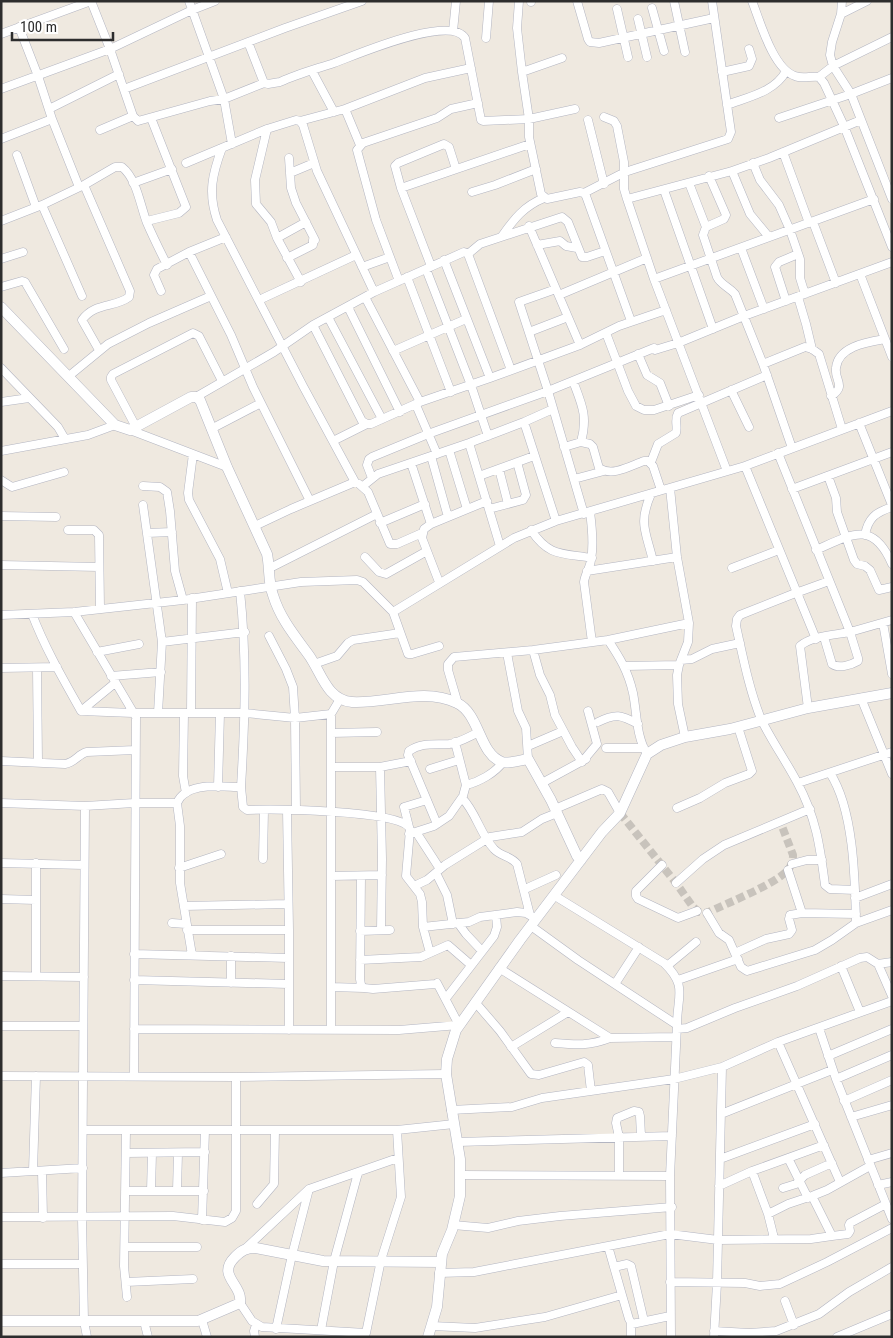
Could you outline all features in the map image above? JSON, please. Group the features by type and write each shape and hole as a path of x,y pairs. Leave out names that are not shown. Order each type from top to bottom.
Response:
{"street":[{"path":"1,34 91,1 133,116 138,121 210,101 224,99 264,83 280,82 395,40 427,32 453,31 460,32 465,38 481,120 484,122 529,119 575,108"},
{"path":"189,1 224,99 232,144"},
{"path":"1,89 110,49 215,1"},
{"path":"124,89 362,1"},
{"path":"453,31 456,1"},
{"path":"486,38 489,1"},
{"path":"519,1 517,28 529,119 530,144 541,194 544,198"},
{"path":"577,1 590,42 599,43 714,18"},
{"path":"674,1 685,52"},
{"path":"502,236 525,207 544,198 584,193 625,172 728,139 730,132 727,105 712,1"},
{"path":"752,1 772,52 786,70 794,76 819,77 832,66 892,36"},
{"path":"842,1 832,42 830,55 832,66 851,94 892,199"},
{"path":"840,14 867,1"},
{"path":"652,8 664,51"},
{"path":"617,9 628,57"},
{"path":"638,19 647,57"},
{"path":"19,27 52,119 130,291 129,297 125,300 99,307 89,312 82,320 99,350"},
{"path":"248,42 264,83"},
{"path":"722,72 749,66 752,59 749,49"},
{"path":"522,72 562,58"},
{"path":"186,163 267,129 296,120 300,121 345,109 425,78 471,68"},
{"path":"727,105 768,90 777,83 786,70"},
{"path":"312,71 334,112"},
{"path":"49,109 119,74"},
{"path":"819,77 833,100 890,235 892,247"},
{"path":"779,118 892,78"},
{"path":"399,281 376,220 356,150 360,145 437,118 451,109 478,103"},
{"path":"345,109 360,145"},
{"path":"100,130 133,116"},
{"path":"604,117 614,121 617,126 625,172 624,189 627,199 654,279 727,471"},
{"path":"147,221 178,213 186,207 151,118"},
{"path":"1,138 52,119"},
{"path":"588,120 604,184"},
{"path":"627,199 732,171 861,120"},
{"path":"300,121 303,125 314,163 374,292"},
{"path":"267,129 255,180 257,207 271,222 277,238 301,282"},
{"path":"456,169 449,147 444,144 395,166 428,268 488,436"},
{"path":"401,188 530,144"},
{"path":"222,148 215,166 211,188 212,205 217,220 333,441 359,484 368,492 388,541 394,545 422,533 431,524 467,509 508,504 522,500 526,495 517,462"},
{"path":"784,152 836,284"},
{"path":"17,155 82,296"},
{"path":"287,258 313,245 313,240 316,240 296,203 291,188 289,158"},
{"path":"290,173 314,163"},
{"path":"753,163 760,180 779,204 798,254 801,264 801,296 812,349"},
{"path":"1,221 82,186 116,167 122,167 127,171 133,182 147,221 167,265"},
{"path":"133,182 172,169"},
{"path":"472,192 536,169"},
{"path":"732,171 750,214 769,237"},
{"path":"884,177 892,174"},
{"path":"706,227 724,219 726,215 709,176"},
{"path":"689,183 706,227 703,235 720,282 735,294 763,364 792,448"},
{"path":"664,190 713,329"},
{"path":"584,193 631,321"},
{"path":"654,279 874,199"},
{"path":"468,254 480,244 529,226 562,217 568,222 580,255 584,258 605,251"},
{"path":"277,238 306,222"},
{"path":"529,226 580,344"},
{"path":"161,291 154,272 156,269 189,252 226,237"},
{"path":"537,245 560,241 566,246 578,248"},
{"path":"741,248 764,309"},
{"path":"1,259 23,252"},
{"path":"189,252 231,335 261,403 310,500"},
{"path":"133,428 191,397 196,397 283,346 313,325 374,292 461,252 468,254"},
{"path":"468,254 511,370"},
{"path":"786,301 775,267 779,262 798,254"},
{"path":"259,300 356,255"},
{"path":"362,267 390,257"},
{"path":"592,642 584,582 592,558 593,535 564,447 539,360 518,302 557,292 647,258"},
{"path":"444,260 490,378"},
{"path":"372,478 367,465 369,459 428,434 573,381 638,354 678,343 744,316 892,262"},
{"path":"860,274 892,357"},
{"path":"408,277 451,392"},
{"path":"1,287 22,281 25,282 64,349"},
{"path":"69,376 99,350 149,323 211,296"},
{"path":"365,297 418,404 434,455 448,517"},
{"path":"1,307 115,425"},
{"path":"348,307 400,412"},
{"path":"333,441 367,424 539,360 631,321 666,310"},
{"path":"529,332 568,316"},
{"path":"328,317 382,419"},
{"path":"393,351 466,319"},
{"path":"313,325 362,421 367,424"},
{"path":"133,428 111,380 113,374 193,333 199,336 222,381"},
{"path":"606,333 628,391 636,406 644,410 654,410 700,399 731,390 766,375"},
{"path":"831,396 839,388 836,372 838,359 846,351 864,343 885,339"},
{"path":"763,364 805,347 819,354 822,358 842,430"},
{"path":"638,354 647,375 660,382 669,406"},
{"path":"1,368 58,428 65,439"},
{"path":"573,381 584,416 585,427 581,442"},
{"path":"731,390 749,427"},
{"path":"196,397 200,400 211,429 268,554 270,586 274,598 288,627 314,664 325,685 340,699 349,702 378,702 430,695 458,704 468,710 493,755 503,762"},
{"path":"1,402 29,398"},
{"path":"661,490 651,462 658,444 676,433 675,421 678,413 700,399"},
{"path":"211,429 261,403"},
{"path":"255,526 310,500 359,484 411,463 488,436 553,409"},
{"path":"393,612 439,582 531,530 746,466 892,411"},
{"path":"524,422 556,521"},
{"path":"859,423 892,506 874,515 866,526 865,535"},
{"path":"1,451 88,435 115,425 133,428 228,467"},
{"path":"564,447 581,442 590,444 599,468 604,471"},
{"path":"469,443 500,546"},
{"path":"449,450 467,509"},
{"path":"792,489 892,452"},
{"path":"193,454 188,494 189,500 220,559 228,593"},
{"path":"746,466 797,592 834,666 852,664 858,661 858,658 850,632 778,454"},
{"path":"479,476 534,456"},
{"path":"574,479 604,471 615,471 644,461 651,462"},
{"path":"411,463 431,524"},
{"path":"499,469 508,504"},
{"path":"1,480 12,487 64,472"},
{"path":"828,476 836,498 837,512 857,564 865,566 870,570 879,590 892,588"},
{"path":"143,486 160,487 167,492 175,571 183,600"},
{"path":"670,488 677,557 689,623 688,642 677,675 677,690 685,737"},
{"path":"651,494 645,507 643,522 653,561"},
{"path":"380,522 425,504"},
{"path":"143,505 158,602 162,642 158,713"},
{"path":"270,568 376,514"},
{"path":"1,516 56,517"},
{"path":"68,530 94,530 98,532 100,608"},
{"path":"531,530 539,542 547,548 556,552 592,558"},
{"path":"147,533 172,532"},
{"path":"422,533 439,582"},
{"path":"816,550 846,537 865,535 879,542 892,564"},
{"path":"732,568 779,550"},
{"path":"365,557 379,572 386,574 428,551"},
{"path":"587,570 677,557"},
{"path":"1,565 100,567"},
{"path":"1,615 74,612 183,600 301,582 357,580 363,582 393,612 410,654 439,646"},
{"path":"829,581 740,615 736,619 736,626 751,692 762,720 798,783 810,809 819,837 825,885 827,888 855,894 892,884"},
{"path":"240,591 244,632 245,713 241,787 243,808 247,810 331,811 404,823 438,871 455,923 482,951"},
{"path":"186,793 184,776 192,598"},
{"path":"74,612 136,717 134,803 134,1076"},
{"path":"32,614 57,667 81,711"},
{"path":"808,708 799,649 802,644 892,620"},
{"path":"458,704 448,670 448,664 454,657 507,653 608,640 689,623"},
{"path":"883,623 892,674"},
{"path":"162,642 244,632"},
{"path":"314,664 337,656 353,640 400,633"},
{"path":"269,636 291,680 294,696 296,718 296,810"},
{"path":"428,1337 437,1306 442,1254 458,1207 461,1175 458,1142 446,1074 447,1059 452,1042 459,1025 532,921 555,896 602,832 620,813 646,751 625,666 608,640"},
{"path":"625,666 680,662 722,646 740,643"},
{"path":"97,652 139,644"},
{"path":"533,650 540,675 550,695 555,714 582,762"},
{"path":"507,653 518,711 526,728 528,759 542,783 577,856 581,860"},
{"path":"1,668 57,667"},
{"path":"37,668 38,762"},
{"path":"81,711 113,680 160,672"},
{"path":"606,748 646,751 685,737 738,727 808,708 892,693"},
{"path":"861,698 892,774"},
{"path":"331,1030 331,714 340,699"},
{"path":"81,711 245,713 296,718 331,714"},
{"path":"582,762 597,744 588,711"},
{"path":"218,787 220,713"},
{"path":"598,722 607,717 618,715 638,724"},
{"path":"677,808 752,771 738,727"},
{"path":"528,746 563,731"},
{"path":"331,733 377,732"},
{"path":"437,824 408,753 413,748 435,743 448,744 479,732"},
{"path":"411,831 437,824 449,816 462,798 466,785 455,742"},
{"path":"1,761 66,764 74,762 81,753 135,750"},
{"path":"798,783 892,752"},
{"path":"542,783 594,754"},
{"path":"466,785 494,772 503,762 528,759"},
{"path":"430,769 459,760"},
{"path":"331,767 380,766 410,761"},
{"path":"360,931 386,930 382,875 380,766"},
{"path":"830,773 841,793 844,803 852,858 856,923"},
{"path":"192,955 179,868 180,826 177,803 183,795 193,789 241,787"},
{"path":"414,886 427,880 487,839 499,834 522,832 556,811 602,789 608,792 620,813"},
{"path":"462,798 469,806 480,829 496,851 512,858 517,864 532,921"},
{"path":"427,800 404,807 411,831 406,876 420,894 423,927 430,953"},
{"path":"1,803 85,806 177,803"},
{"path":"85,806 82,1264 84,1321 87,1337"},
{"path":"676,883 703,859 724,845 810,809"},
{"path":"263,859 264,810"},
{"path":"287,810 289,1030"},
{"path":"179,868 221,854"},
{"path":"802,913 790,867 807,860 822,860"},
{"path":"1,863 84,865"},
{"path":"36,863 36,976"},
{"path":"662,866 638,888 635,893 638,899 678,918 697,911"},
{"path":"331,876 382,875"},
{"path":"525,889 556,875"},
{"path":"361,876 360,979 361,986 364,988"},
{"path":"555,896 667,966 678,980 680,996 670,1176 672,1207 670,1234 671,1337"},
{"path":"1,899 36,900"},
{"path":"184,906 288,904"},
{"path":"707,913 719,933 729,940 743,970 750,970 824,946 856,923 892,910"},
{"path":"423,927 469,922 480,917 517,912 532,921 677,1030"},
{"path":"678,980 736,956 766,939 789,934 792,930 789,919 790,915 802,913 856,914"},
{"path":"447,997 496,933 496,914"},
{"path":"172,923 187,927 289,930"},
{"path":"667,966 696,942"},
{"path":"360,960 416,957 448,945 472,965"},
{"path":"615,984 639,947"},
{"path":"134,954 288,958"},
{"path":"231,983 232,956"},
{"path":"555,1043 584,1045 610,1038 687,1028 735,1008 797,986 860,958 867,957 878,964 892,962"},
{"path":"878,964 892,996"},
{"path":"841,966 860,1012"},
{"path":"499,968 610,1038"},
{"path":"1,976 84,976"},
{"path":"134,980 288,984"},
{"path":"331,987 372,989 436,984 459,1025"},
{"path":"452,1110 512,1107 542,1098 674,1079 722,1067 778,1042 892,1001"},
{"path":"475,1002 500,1031 526,1069 533,1075 586,1062 591,1091"},
{"path":"511,1047 568,1012"},
{"path":"134,1029 398,1030 459,1025"},
{"path":"1,1026 83,1026"},
{"path":"819,1028 832,1070 892,1219"},
{"path":"828,1056 892,1029"},
{"path":"778,1042 840,1182"},
{"path":"836,1079 892,1055"},
{"path":"722,1067 714,1334 749,1335 776,1332 819,1314 849,1292 892,1266"},
{"path":"721,1114 832,1070"},
{"path":"1,1076 236,1077 446,1074"},
{"path":"33,1171 36,1076"},
{"path":"1,1217 125,1218 172,1216 226,1222 232,1218 236,1211 236,1077"},
{"path":"844,1101 892,1080"},
{"path":"851,1117 892,1105"},
{"path":"619,1176 617,1118 634,1111 640,1113 641,1136"},
{"path":"83,1130 397,1130 454,1124"},
{"path":"720,1159 815,1124"},
{"path":"126,1130 126,1296"},
{"path":"202,1220 205,1130"},
{"path":"257,1204 274,1184 275,1130"},
{"path":"397,1130 401,1197 381,1260 366,1333 262,1328 256,1325 240,1303 240,1298 229,1275 228,1265 309,1189 398,1158"},
{"path":"458,1142 672,1136"},
{"path":"719,1186 752,1171 824,1145"},
{"path":"177,1191 178,1152"},
{"path":"126,1153 205,1152"},
{"path":"151,1191 152,1153"},
{"path":"768,1214 788,1204 810,1197 840,1182 869,1163 892,1154"},
{"path":"788,1158 832,1236"},
{"path":"783,1188 796,1184 799,1180 832,1163"},
{"path":"1,1173 83,1168"},
{"path":"42,1171 43,1218"},
{"path":"752,1171 768,1214 774,1238"},
{"path":"321,1330 334,1261 358,1173"},
{"path":"461,1175 670,1176"},
{"path":"878,1185 892,1182"},
{"path":"276,1329 309,1189"},
{"path":"125,1191 204,1191"},
{"path":"439,1273 474,1272 670,1234 718,1240 812,1239 848,1234 850,1223 886,1204"},
{"path":"453,1225 488,1228 518,1221 560,1216 672,1207"},
{"path":"670,1282 745,1283 760,1286 788,1281 892,1228"},
{"path":"608,1246 631,1323 631,1337"},
{"path":"125,1247 197,1247"},
{"path":"246,1248 334,1261 441,1262"},
{"path":"1,1264 82,1264"},
{"path":"614,1267 627,1264 631,1266 644,1321"},
{"path":"126,1282 193,1279"},
{"path":"432,1326 475,1332 546,1316 622,1295"},
{"path":"785,1300 794,1325"},
{"path":"1,1321 202,1320 240,1303"},
{"path":"837,1337 892,1314"},
{"path":"631,1323 670,1316"},
{"path":"202,1320 207,1337"},
{"path":"144,1321 148,1337"},
{"path":"255,1337 256,1325"}],"tunnel":[{"path":"620,813 693,907 699,912 707,913 761,888 788,870 793,855 780,821"}]}
